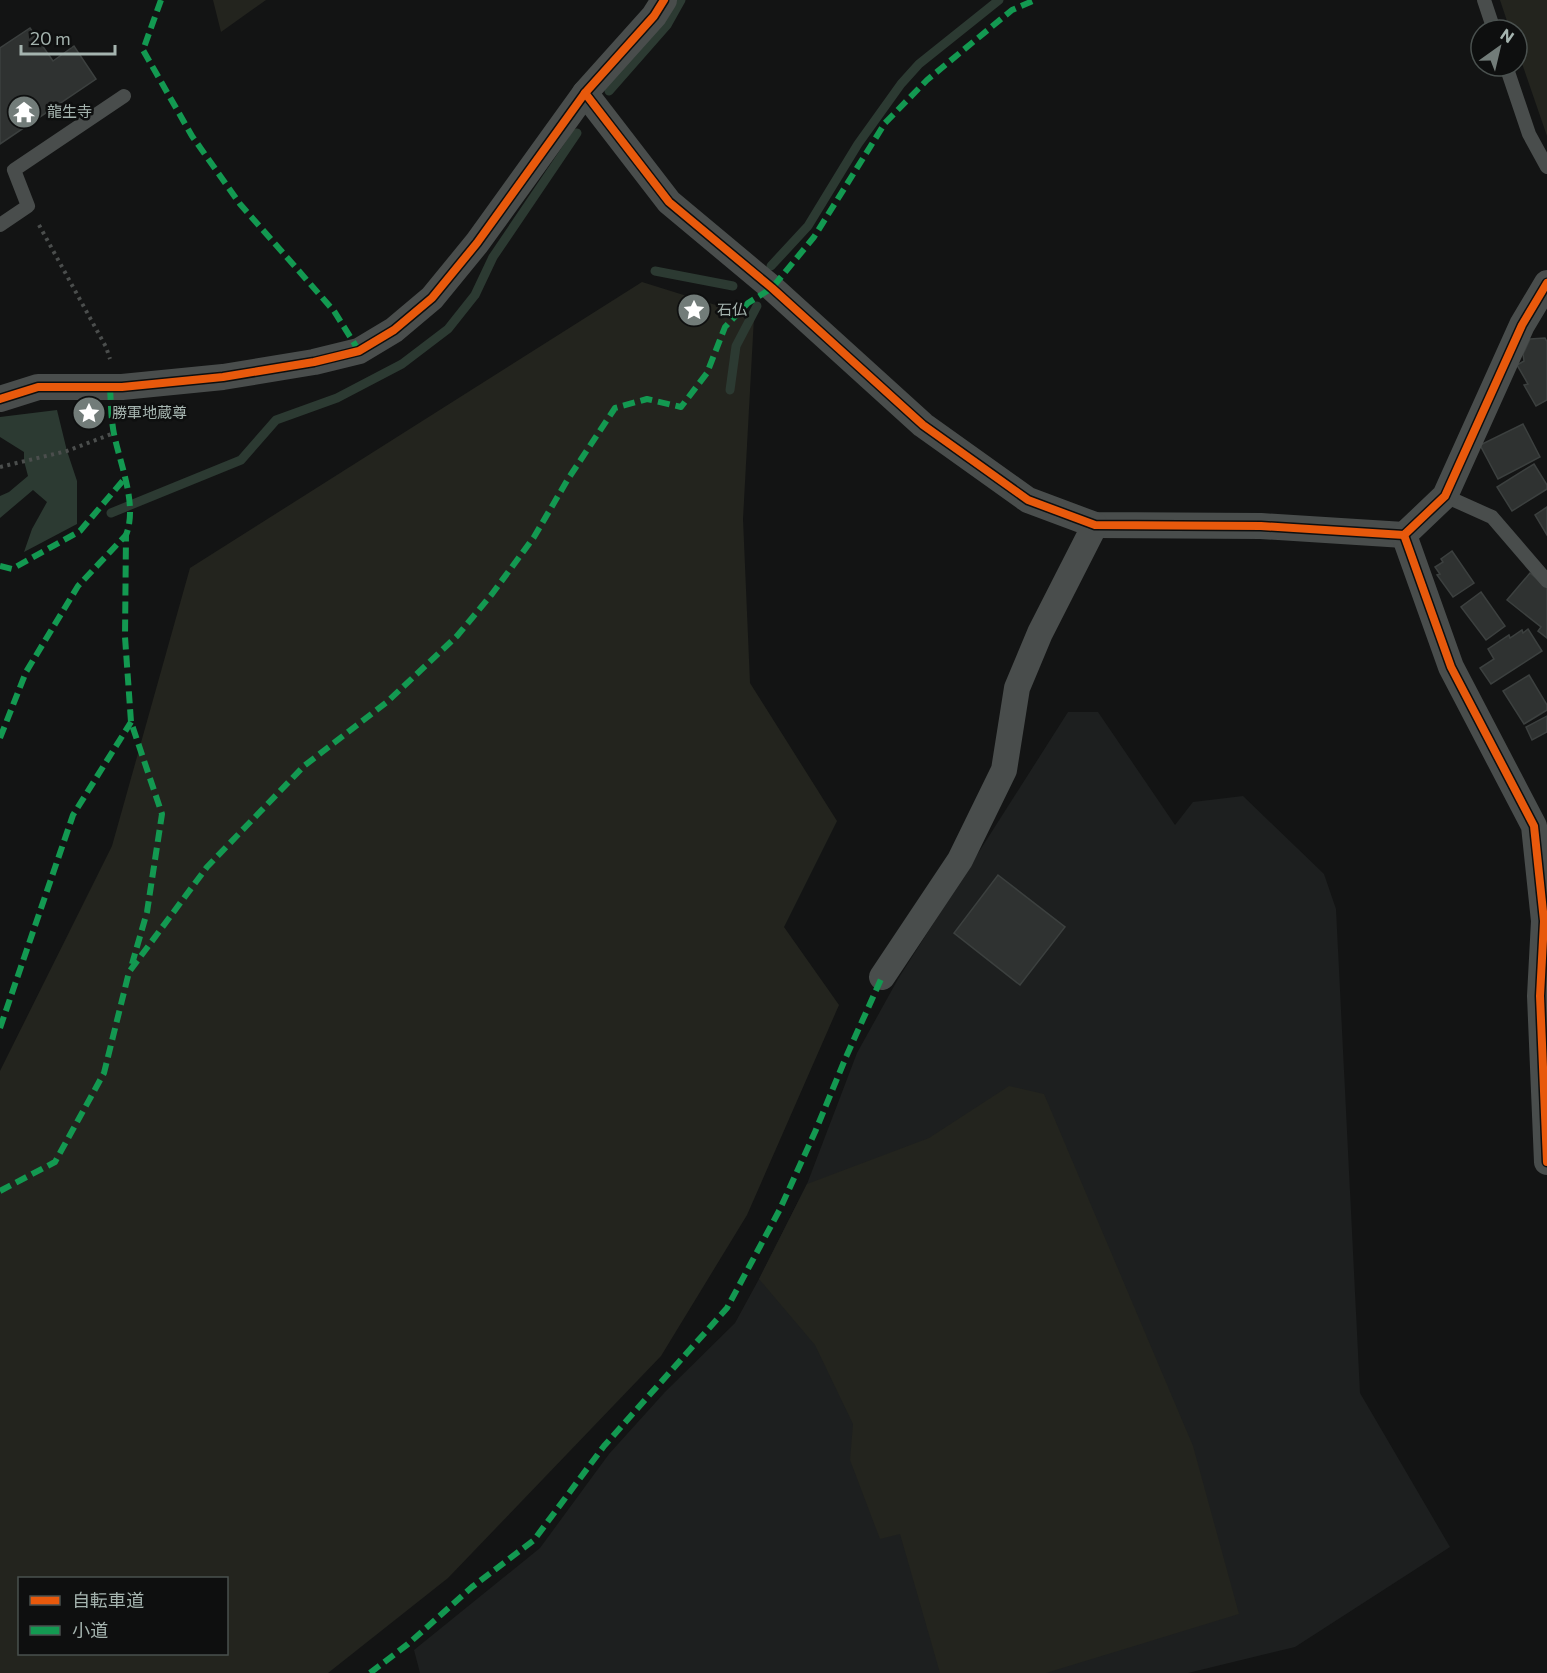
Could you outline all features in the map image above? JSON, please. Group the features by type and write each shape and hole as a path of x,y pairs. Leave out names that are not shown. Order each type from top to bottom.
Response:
{"street":[{"path":"0,399 38,387 122,387 223,377 315,362 359,351 394,330 432,298 477,243 585,93 654,16 664,0"},
{"path":"585,93 669,202 772,288 923,425 1028,500 1095,525 1261,526 1404,535 1445,496 1522,325 1547,283"},
{"path":"882,978 960,860 1004,770 1017,688 1040,633 1095,525"},
{"path":"1404,535 1451,667 1534,826 1544,921 1540,996 1547,1162"}],"lane":[{"path":"1484,0 1490,18"},
{"path":"1510,78 1529,134 1547,167"},
{"path":"0,225 28,206 14,170 124,96"},
{"path":"1445,496 1492,517 1547,581"}],"path":[{"path":"51,244 106,347"},
{"path":"0,467 67,451 114,433"}],"shaded area":[{"path":"213,0 266,0 221,32"},
{"path":"1500,0 1547,0 1547,136 1527,78 1529,78 1529,18 1506,18"},
{"path":"642,282 754,317 743,519 750,683 837,821 784,927 839,1005 747,1215 661,1356 448,1578 328,1673 0,1673 0,1071 112,846 190,568"},
{"path":"57,410 77,481 77,524 24,552 32,529 47,502 33,490 0,518 0,496 9,492 28,476 24,452 0,437 0,417"},
{"path":"1068,712 1098,712 1175,825 1193,802 1243,796 1324,874 1336,909 1360,1393 1450,1547 1295,1647 1188,1673 420,1673 414,1650 540,1548 609,1454 665,1392 735,1323 807,1184 857,1053 898,979"},
{"path":"1009,1086 1044,1094 1193,1446 1239,1614 1046,1673 940,1673 900,1534 880,1539 850,1460 853,1424 815,1345 759,1279 807,1184 929,1138"}],"building":[{"name":"龍生寺","path":"30,28 53,61 74,46 96,79 0,144 0,48"},
{"path":"1545,338 1547,342 1547,400 1536,406 1524,385 1528,384 1517,365 1524,361 1523,354 1530,339"},
{"path":"1523,424 1540,457 1498,479 1480,445"},
{"path":"1534,464 1547,485 1547,489 1512,511 1497,487"},
{"path":"1547,507 1547,535 1535,515"},
{"path":"1452,551 1474,583 1453,597 1437,575 1440,574 1435,567 1443,562 1441,559"},
{"path":"1530,573 1547,587 1547,638 1538,631 1541,627 1507,600"},
{"path":"1481,592 1505,626 1486,640 1461,607"},
{"path":"1528,629 1542,651 1491,684 1480,668 1494,659 1488,649 1509,635 1510,638"},
{"path":"1529,675 1547,705 1547,710 1524,724 1503,691"},
{"path":"1547,716 1547,732 1532,740 1526,727"},
{"path":"998,875 1065,927 1020,985 954,933"}],"waterway":[{"path":"609,91 667,25 681,0"},
{"path":"771,266 808,226 858,144 901,84 919,64 999,0"},
{"path":"111,513 241,460 276,420 337,398 402,364 448,329 475,295 493,257 577,133"},
{"path":"655,271 733,286"},
{"path":"730,390 736,346 757,306"}],"marked path":[{"path":"161,0 143,50 192,136 240,204 334,311 359,351"},
{"path":"0,1191 55,1162 104,1073 129,972 207,867 304,766 387,702 457,636 492,594 534,537 568,479 615,408 647,399 681,407 707,373 725,327 748,303 772,288 814,237 885,123 927,80 1012,10 1035,0"},
{"path":"110,388 113,428 127,484 130,511 126,535 125,637 131,722 162,814 147,912 132,964"},
{"path":"0,566 12,569 80,531 126,477"},
{"path":"0,738 26,672 78,586 126,535"},
{"path":"0,1028 73,815 131,722"},
{"path":"370,1673 408,1644 472,1587 534,1540 604,1446 727,1308 780,1209 882,977"}],"cycle path":[{"path":"0,399 38,387 122,387 223,377 314,362 359,351 394,330 432,298 477,243 585,93 654,16 664,0"},
{"path":"585,93 669,202 772,288 923,425 1028,500 1095,525 1261,526 1404,535 1445,496 1522,325 1547,283"},
{"path":"1404,535 1451,667 1534,826 1544,921 1540,996 1547,1162"}],"place":[{"name":"龍生寺","path":"24,112"},
{"name":"石仏","path":"694,310"},
{"name":"勝軍地蔵尊","path":"89,413"}]}
